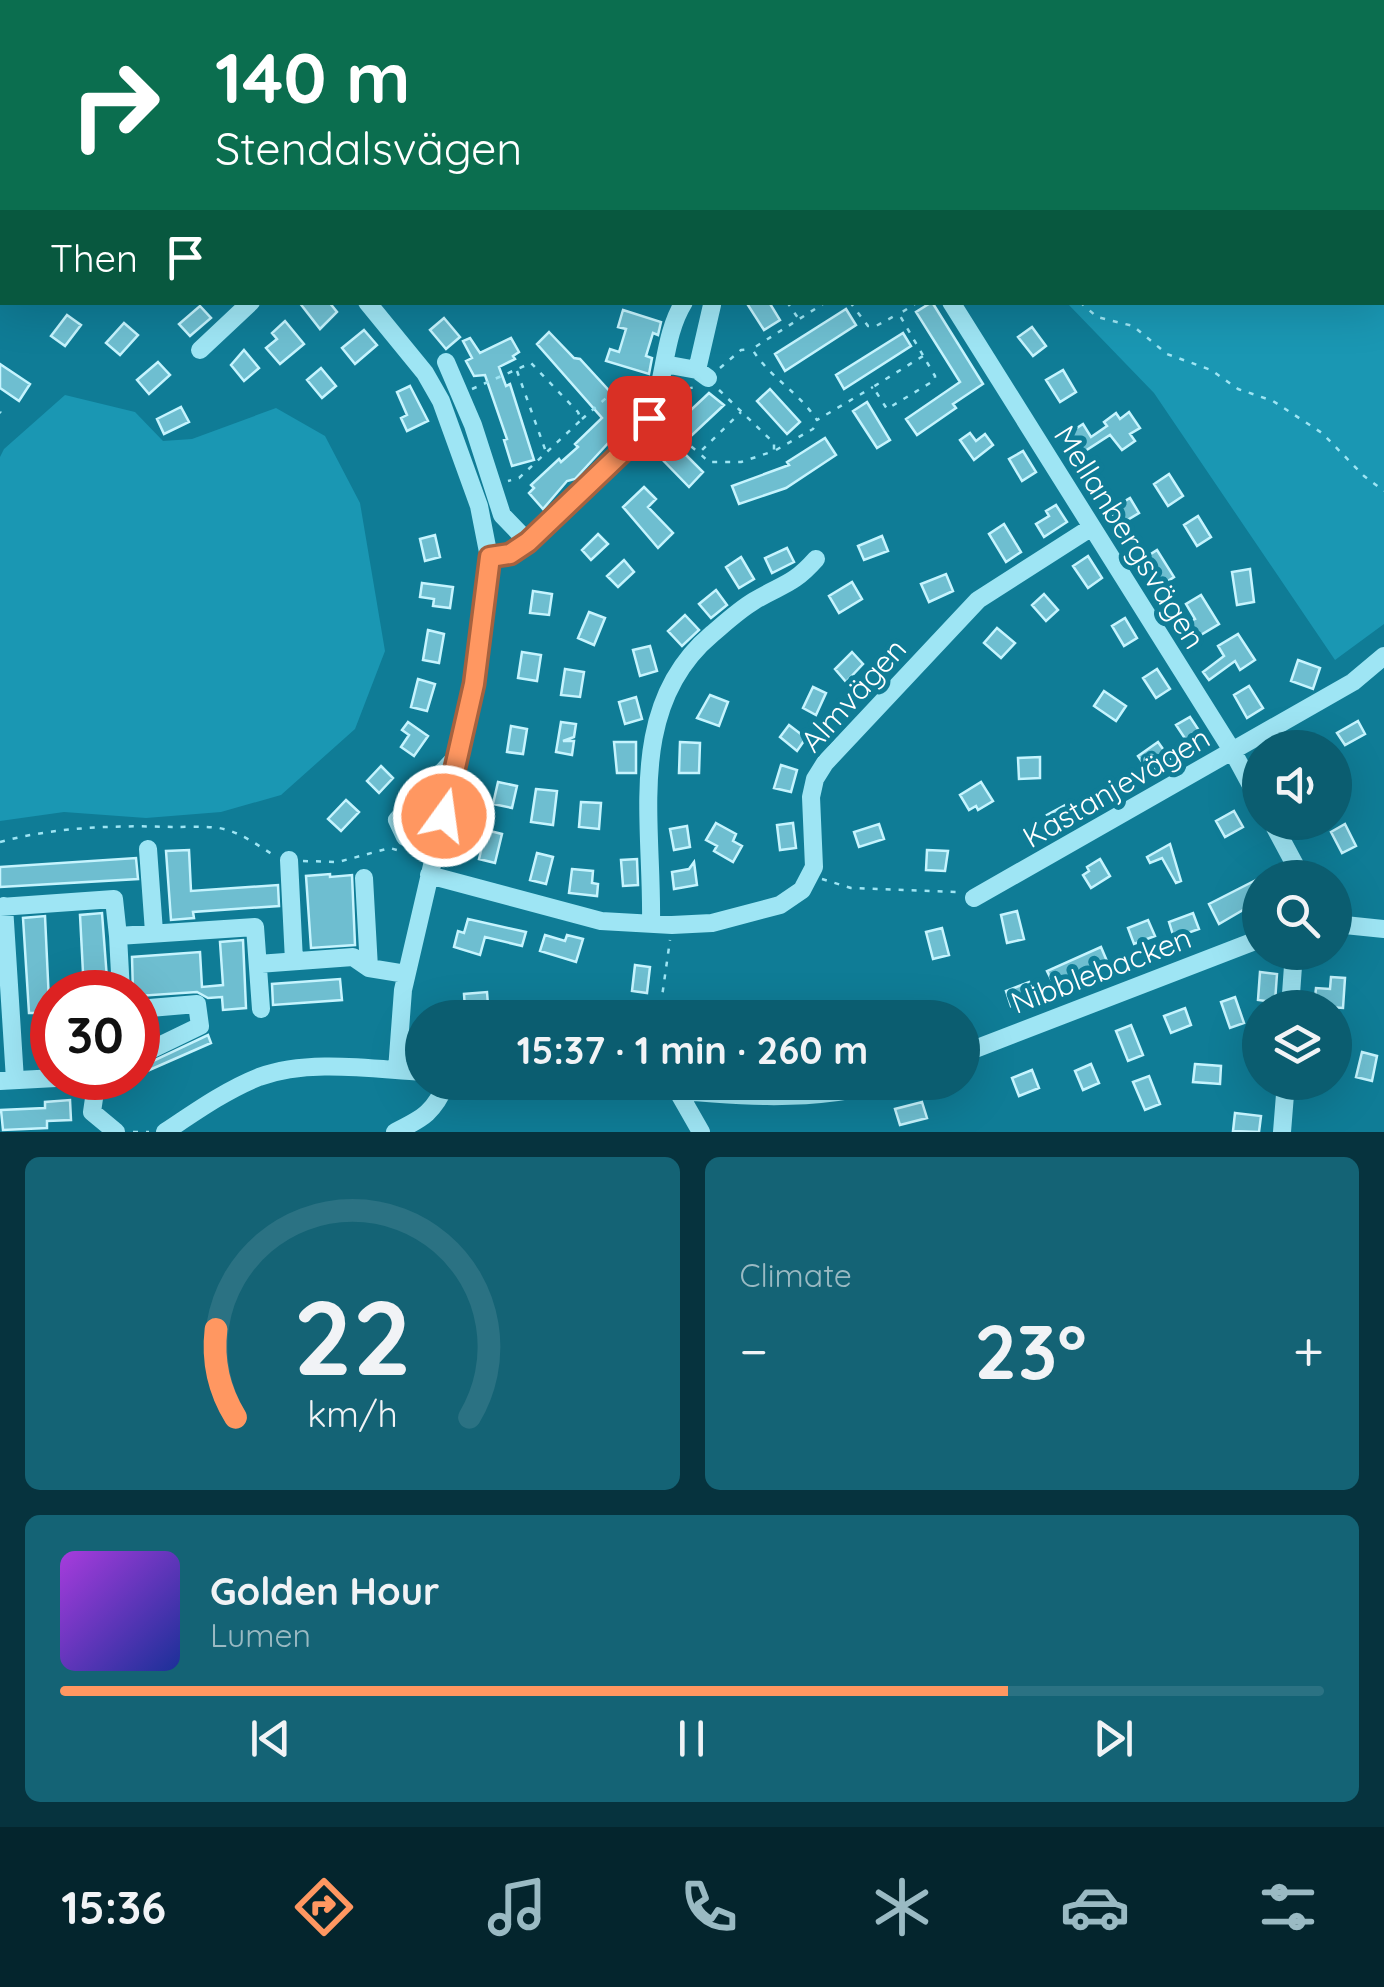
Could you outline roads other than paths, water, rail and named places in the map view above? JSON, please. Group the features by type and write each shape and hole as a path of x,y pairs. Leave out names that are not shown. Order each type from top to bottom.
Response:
{"street":[{"path":"200,350 248,305"},
{"path":"369,305 425,372 441,401 478,506 490,557 474,684 406,974 398,1070"},
{"path":"490,557 510,554 528,542 636,439 664,389 664,364 672,325 682,305"},
{"path":"664,364 702,374 712,305"},
{"name":"Mellanbergsvägen","path":"954,305 1242,770"},
{"path":"446,362 461,394 502,516 528,542"},
{"name":"Almvägen","path":"651,922 712,923 780,905 792,898 811,877 816,850 811,797 825,764 978,600 1092,527"},
{"path":"430,875 601,921 651,922 649,759 652,732 666,694 683,664 709,636 753,602 797,580 816,559"},
{"name":"Kastanjevägen","path":"974,898 1354,682 1384,656"},
{"path":"436,847 405,837 397,820 460,753"},
{"path":"148,849 154,932"},
{"path":"289,860 294,960"},
{"path":"364,878 369,968"},
{"path":"8,1081 2,906 150,896"},
{"path":"114,899 120,970"},
{"path":"118,936 291,924"},
{"path":"254,926 261,1009"},
{"path":"1352,926 1384,930"},
{"name":"Nibblebacken","path":"980,1047 1242,946"},
{"path":"258,964 353,958 369,968 406,974"},
{"path":"160,1006 196,1004 200,1026 160,1045"},
{"path":"165,1132 238,1087 279,1072 317,1068 405,1071"},
{"path":"90,1100 87,1108 116,1132"},
{"path":"395,1132 419,1120 440,1100"},
{"path":"683,1100 700,1132"},
{"path":"1282,1132 1285,1100"}]}
